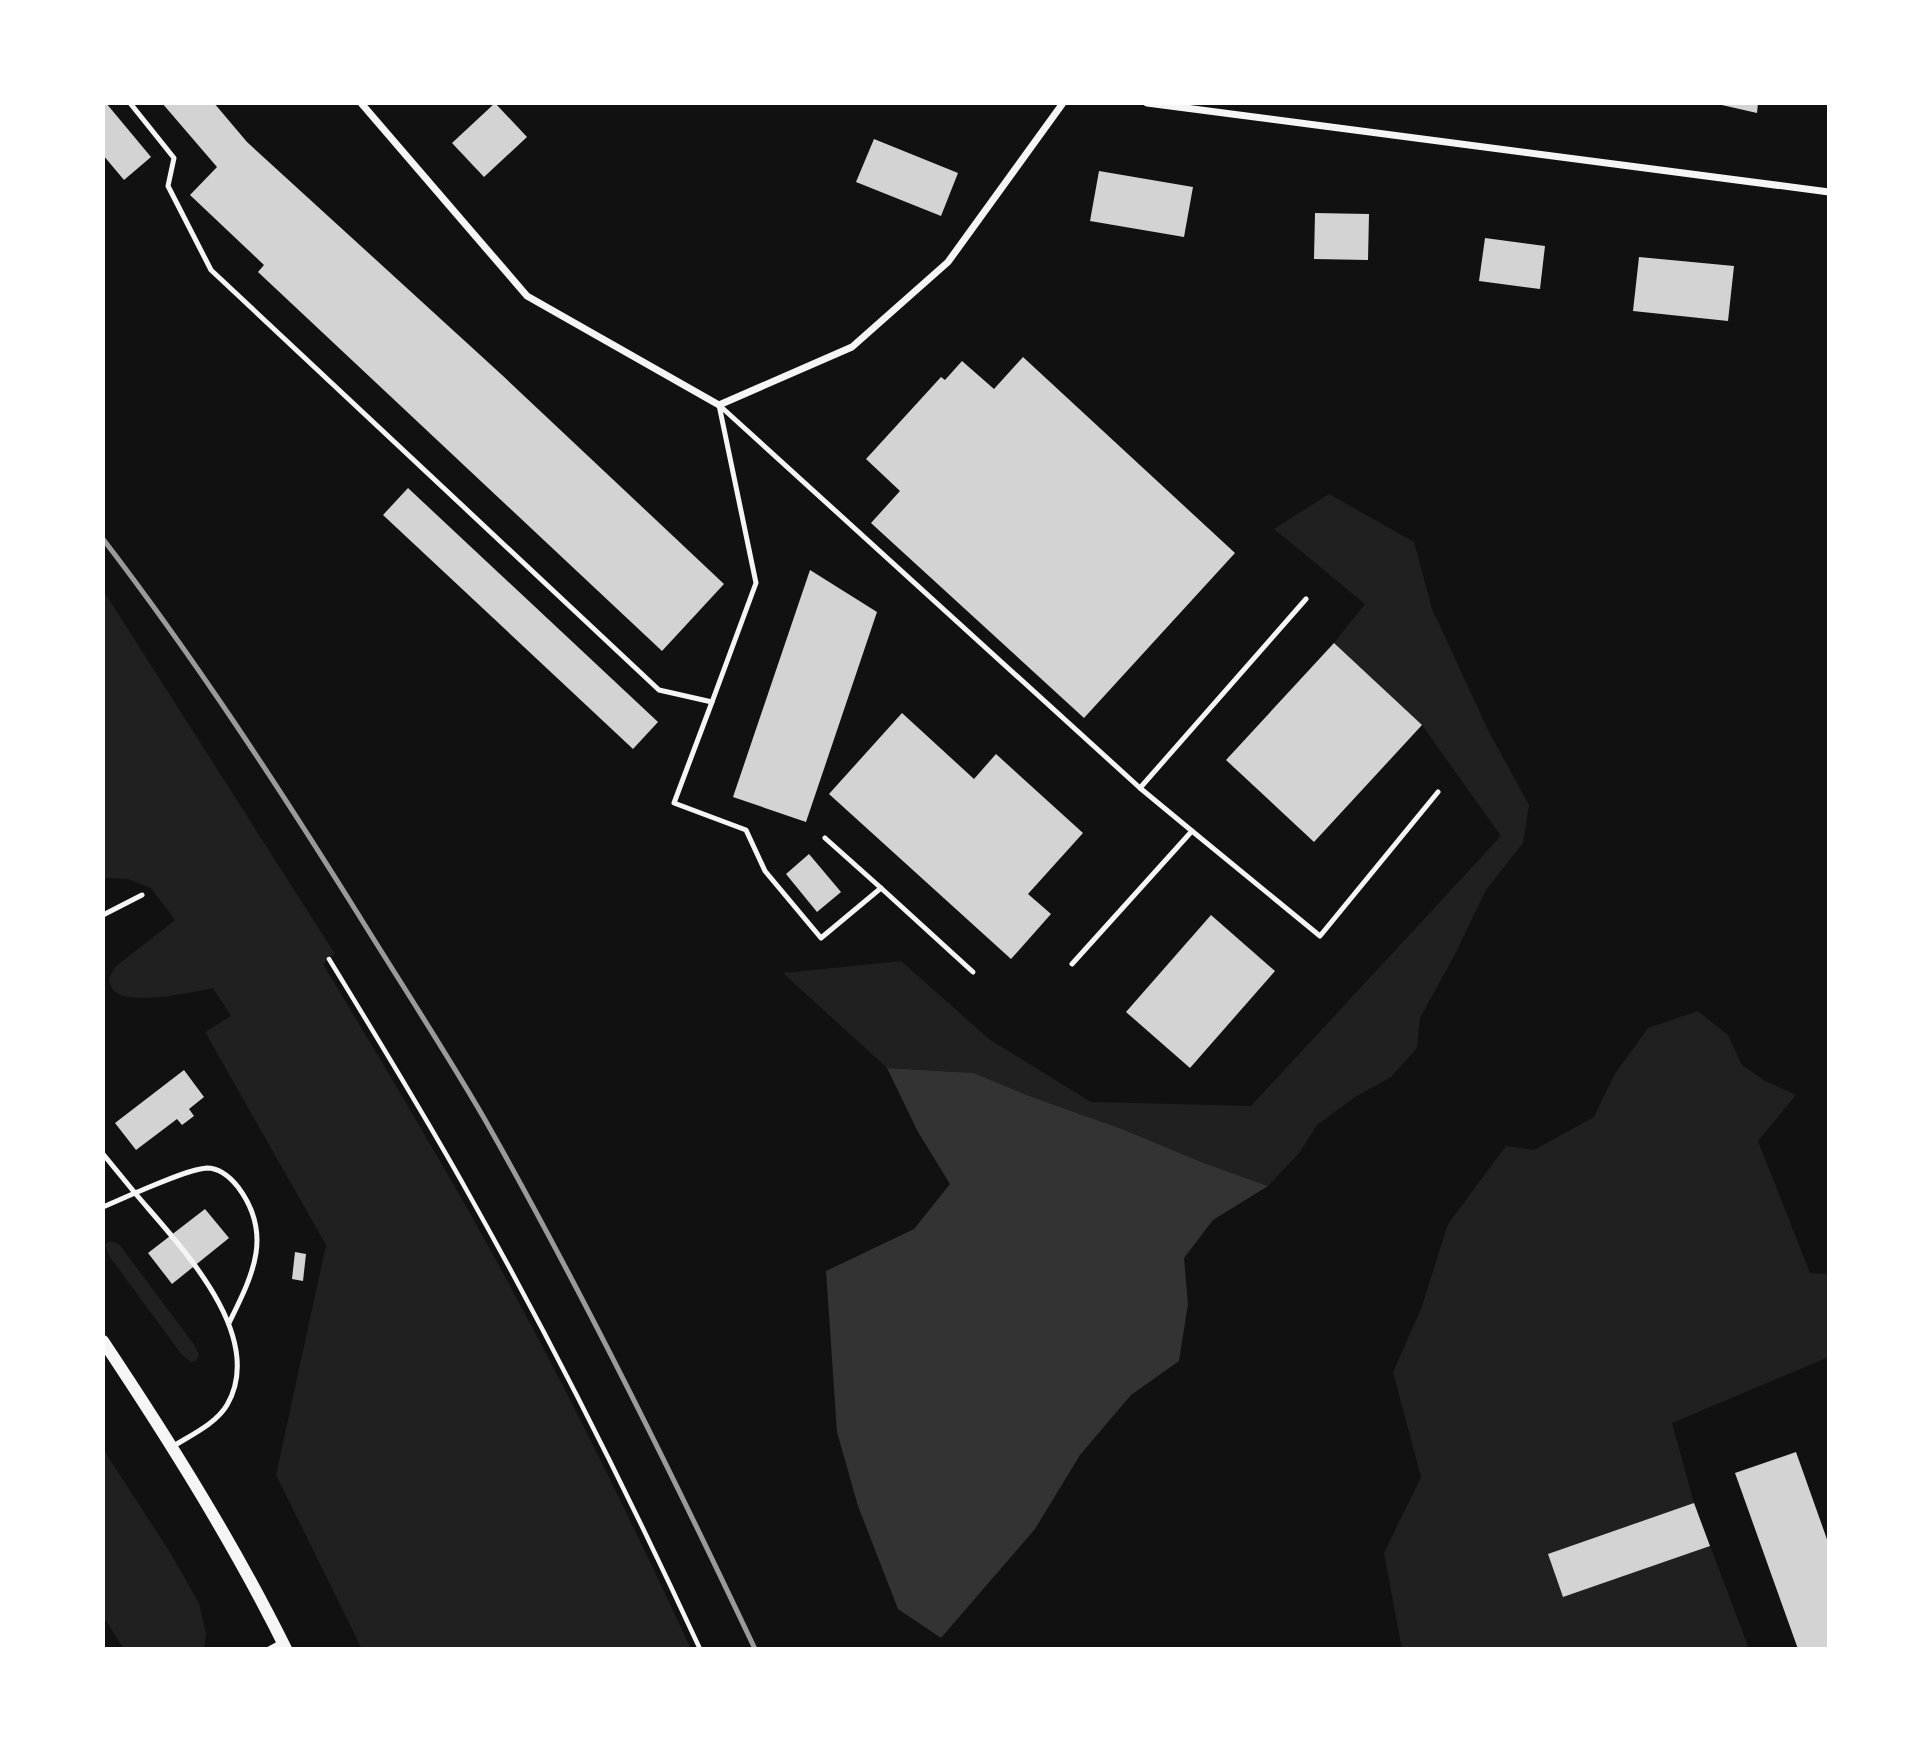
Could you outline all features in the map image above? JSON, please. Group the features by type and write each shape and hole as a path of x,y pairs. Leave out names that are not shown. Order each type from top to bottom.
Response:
{"street":[{"path":"361,103 527,296 719,405 852,347 948,262 1063,103"},
{"path":"1147,103 1829,192"},
{"path":"103,1341 223,1532 284,1645"}],"lane":[{"path":"130,103 174,158 168,186 211,270 659,690 712,702"},
{"path":"719,405 756,583 674,803 746,830 765,871 821,938 881,888"},
{"path":"719,405 1140,788 1320,936 1438,792"},
{"path":"1140,788 1306,599"},
{"path":"1072,964 1192,831"},
{"path":"825,838 973,972"},
{"path":"103,915 142,895"},
{"path":"103,1154 203,1277 219,1301 235,1346 237,1371 226,1407 215,1418 172,1447"},
{"path":"103,1207 208,1168 220,1171 232,1180 243,1195 258,1230 258,1244 256,1262 248,1285 229,1323"},
{"path":"269,1649 284,1645"}],"path":[{"path":"329,958 442,1147 512,1273 625,1491 699,1649"}],"shaded area":[{"path":"1329,494 1414,542 1432,609 1489,732 1529,805 1523,843 1486,890 1420,1018 1417,1048 1391,1077 1355,1097 1317,1125 1300,1152 1268,1186 974,1073 887,1068 783,973 901,961 989,1039 1091,1102 1251,1106 1501,836 1422,725 1334,643 1365,604 1274,529"},
{"path":"103,590 335,954 323,964 446,1172 540,1342 691,1649 362,1649 276,1475 326,1245 205,1032 231,1016 213,988 161,997 132,997 113,990 109,979 115,967 175,920 151,888 128,879 103,878"},
{"path":"1698,1011 1728,1035 1742,1065 1765,1081 1796,1095 1758,1141 1810,1273 1829,1274 1829,1357 1672,1423 1694,1503 1563,1597 1710,1546 1748,1646 1740,1649 1402,1649 1384,1553 1421,1477 1393,1372 1421,1309 1448,1224 1506,1146 1534,1150 1594,1117 1614,1075 1648,1028"},
{"path":"887,1068 974,1073 1268,1186 1213,1220 1184,1258 1188,1304 1179,1361 1131,1395 1080,1455 1035,1529 941,1638 898,1609 858,1506 837,1432 826,1271 914,1229 950,1184 918,1132"},
{"path":"110,1241 119,1244 195,1346 199,1355 196,1361 191,1362 182,1355 110,1257 105,1245"},
{"path":"103,1449 171,1554 199,1603 206,1634 204,1649 124,1649 103,1616"}],"building":[{"path":"103,103 106,103 151,157 124,180 103,155"},
{"path":"162,103 214,103 247,142 502,375 724,584 662,651 258,272 264,265 190,195 217,167"},
{"path":"495,103 527,137 484,177 452,143"},
{"path":"1713,103 1758,103 1757,113"},
{"path":"874,139 958,173 941,216 856,182"},
{"path":"1099,171 1193,187 1184,237 1090,221"},
{"path":"1315,213 1369,214 1368,260 1314,259"},
{"path":"1485,238 1545,246 1540,289 1479,281"},
{"path":"1639,257 1734,266 1728,321 1633,311"},
{"path":"1023,357 1235,553 1084,718 871,523 900,491 866,459 941,377 945,380 962,361 994,389"},
{"path":"408,488 658,722 633,749 383,515"},
{"path":"810,570 877,612 806,822 733,797"},
{"path":"1334,643 1422,725 1314,842 1226,760"},
{"path":"902,713 974,779 996,754 1083,833 1028,894 1051,914 1011,959 829,794"},
{"path":"809,854 841,892 817,912 786,874"},
{"path":"1211,915 1275,971 1190,1068 1126,1012"},
{"path":"184,1070 204,1097 189,1109 194,1116 182,1125 177,1119 136,1150 115,1123"},
{"path":"205,1209 229,1238 172,1284 148,1253"},
{"path":"295,1252 306,1254 303,1281 292,1279"},
{"path":"1796,1452 1829,1545 1829,1649 1798,1649 1735,1473"},
{"path":"1694,1503 1710,1546 1563,1597 1548,1554"}],"railway":[{"path":"103,539 170,630 266,771 484,1118 624,1381 755,1649"}]}
